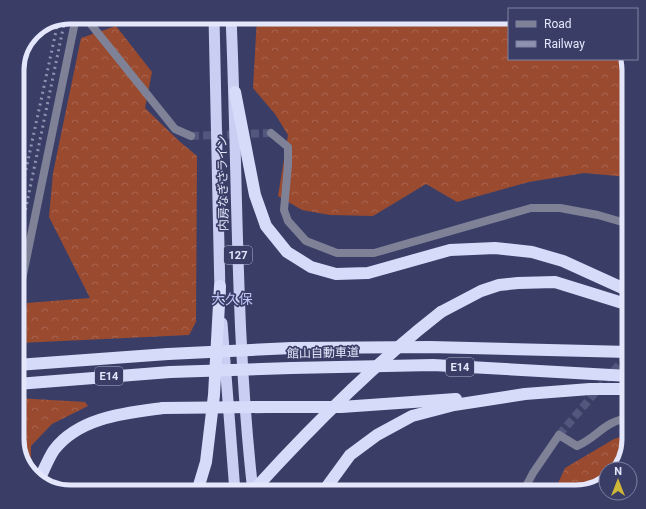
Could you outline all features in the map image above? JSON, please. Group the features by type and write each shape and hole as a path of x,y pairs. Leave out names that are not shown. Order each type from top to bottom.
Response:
{"highway":[{"name":"内房なぎさライン","path":"214,24 220,286 235,485"},
{"name":"内房なぎさライン","path":"231,24 235,92 238,246 245,413 251,485"},
{"path":"235,92 255,195 266,226 287,252 312,267 336,274 368,273 450,250 496,248 532,252 563,261 622,288"},
{"path":"258,485 284,457 353,388 414,333 441,312 481,291 499,285 555,282 622,302"},
{"path":"199,485 206,462 214,395 220,286"},
{"name":"館山自動車道","path":"24,364 168,354 292,348 430,347 622,352"},
{"name":"館山自動車道","path":"24,383 170,372 433,365 622,376"},
{"path":"42,475 55,450 69,436 94,422 125,413 163,408 341,407 590,389 622,389"},
{"path":"328,485 350,455 377,435 412,416 454,405 524,394"}],"street":[{"path":"24,270 75,24"},
{"path":"91,24 175,129 191,136"},
{"path":"272,133 288,147 284,210 288,221 306,241 337,253 374,253 532,208 560,208 598,215 622,222"},
{"path":"527,485 533,473 559,435 577,446 587,442 607,424 622,420"}],"green space":[{"path":"257,24 508,24 508,60 621,60 622,64 622,176 584,173 529,182 457,202 426,184 373,216 330,215 302,210 278,196 288,135 275,114 253,88"},
{"path":"116,26 152,72 145,108 197,156 196,322 189,335 24,343 24,320 27,303 90,298 49,217 53,173 81,38"},
{"path":"24,398 85,402 88,406 52,424 31,446 31,463 24,442"},
{"path":"622,436 620,454 616,461 598,461 598,479 591,483 557,485 565,468 614,439"}],"tunnel":[{"path":"191,136 271,133"},
{"path":"559,435 622,361"}],"railway":[{"path":"24,217 64,25"},
{"path":"24,179 57,26"}],"district":[{"name":"大久保","path":"232,299"}]}
